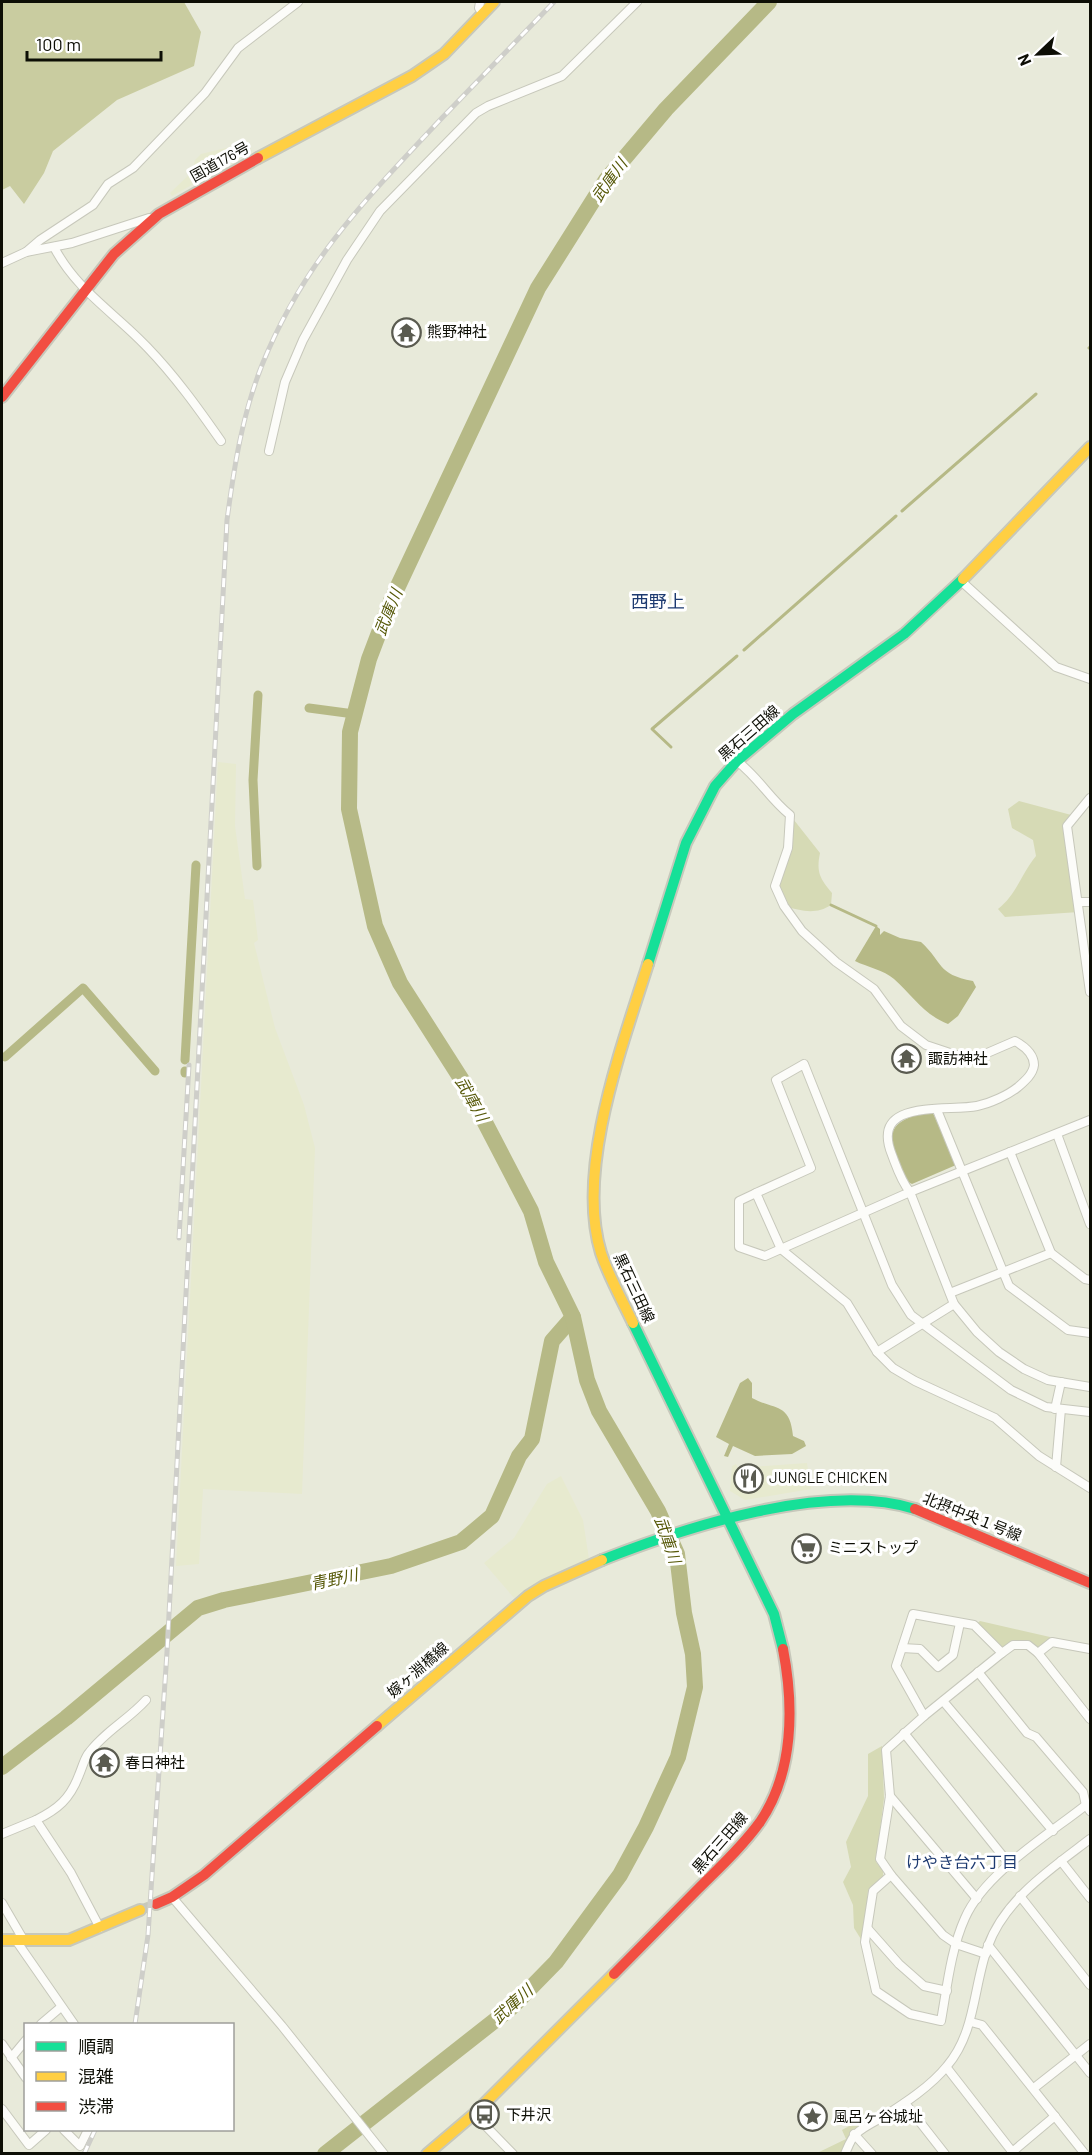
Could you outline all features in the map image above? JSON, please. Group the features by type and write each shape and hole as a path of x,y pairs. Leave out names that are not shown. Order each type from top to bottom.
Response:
{"main road":[{"name":"国道176号","path":"2,397 114,254 159,214 250,162 412,76 444,54 494,2"},
{"name":"黒石三田線","path":"427,2154 474,2114 706,1882 750,1834 766,1812 785,1755 789,1694 787,1666 774,1614 615,1285 601,1251 595,1220 593,1176 612,1078 686,843 715,786 737,761 793,714 904,634 961,581 1090,447"},
{"name":"北摂中央１号線","path":"717,1523 838,1501 896,1504 928,1513 1090,1583"},
{"name":"嫁ヶ淵橋線","path":"156,1904 172,1897 204,1875 504,1616 542,1587 608,1558 717,1523"},
{"path":"2,1940 69,1940 140,1910"}],"street":[{"path":"26,252 93,205 108,184 133,168 205,93 238,48 298,2"},
{"path":"480,2 479,8 483,14"},
{"path":"269,451 285,382 303,340 347,260 380,211 476,113 562,76 637,2"},
{"path":"2,262 26,252 54,247 159,214"},
{"path":"54,247 62,263 84,290 146,345 184,390 221,441"},
{"path":"961,581 1056,668 1090,679"},
{"path":"737,761 758,778 771,800 790,815 788,848 776,886 784,906 802,932 836,962 874,989 900,1026 926,1045 971,1060 1015,1041 1031,1053 1034,1065 1030,1073 1011,1092 980,1106 937,1110 915,1109 898,1117 888,1131 890,1149 904,1184 910,1192 954,1304 999,1352 1032,1373 1048,1380 1090,1387"},
{"path":"1090,798 1067,826 1088,955 1090,992"},
{"path":"1078,902 1090,902"},
{"path":"1090,1120 910,1192 865,1213 765,1256 739,1247 739,1201 811,1168 776,1080 804,1065 865,1213 900,1300 921,1324 1011,1390 1036,1404 1090,1412"},
{"path":"937,1110 1010,1286 1068,1330 1090,1332"},
{"path":"1057,1134 1090,1224"},
{"path":"1010,1152 1051,1253 1085,1279 1090,1280"},
{"path":"756,1193 782,1249 847,1303 877,1352 893,1368 915,1381 995,1418 1021,1442 1090,1488"},
{"path":"950,1293 1051,1253"},
{"path":"877,1352 954,1304"},
{"path":"1056,1467 1061,1382"},
{"path":"924,1716 896,1666 913,1614 974,1625 1002,1653"},
{"path":"902,1648 920,1649 938,1667 953,1655 960,1623"},
{"path":"1038,1653 1052,1642 1090,1649"},
{"path":"986,1954 956,1944 943,1935 880,1859 890,1796 886,1750 924,1716 1013,1645 1028,1645 1038,1653 1090,1719"},
{"path":"891,1875 873,1891 865,1942 876,1992 910,2014 941,2021 956,1944 966,1917 977,1899 992,1880 1010,1865 1053,1831 1088,1808 1083,1792 1036,1737 1027,1733 978,1672"},
{"path":"2,1834 59,1809 73,1788 87,1755 110,1730 132,1716 146,1700"},
{"path":"943,1701 1053,1831"},
{"path":"904,1733 1010,1865"},
{"path":"890,1796 977,1899"},
{"path":"36,1820 71,1873 100,1928"},
{"path":"845,2154 854,2134 905,2103 947,2068 960,2048 971,2022 988,1945 1003,1916 1020,1896 1090,1839"},
{"path":"1061,1861 1090,1898"},
{"path":"1020,1896 1090,1985"},
{"path":"172,1897 282,2026 384,2154"},
{"path":"2,1904 19,1939 73,2023"},
{"path":"868,1929 899,1964 924,1986 947,1991"},
{"path":"988,1945 1090,2073"},
{"path":"43,2023 61,2007"},
{"path":"971,2022 982,2025 1085,2154"},
{"path":"11,2058 24,2042"},
{"path":"1034,2088 1090,2043"},
{"path":"2,2044 24,2075"},
{"path":"947,2068 1012,2153 1055,2116"},
{"path":"905,2103 945,2154"},
{"path":"2,2109 29,2145 45,2131"},
{"path":"474,2114 513,2154"},
{"path":"65,2131 80,2146 88,2131"},
{"path":"854,2134 872,2154"}],"shaded area":[{"path":"2,2 184,2 201,32 194,66 117,100 53,151 44,173 24,204 10,186 2,190"},
{"path":"247,143 252,151 172,196 170,193 192,172 195,160 201,154"},
{"path":"218,762 236,764 235,826 245,899 253,900 258,940 254,943 275,1028 304,1105 315,1148 302,1494 203,1489 199,1564 176,1566"},
{"path":"1019,801 1075,816 1067,826 1079,912 1005,917 998,909 1010,897 1036,856 1033,840 1012,828 1008,809"},
{"path":"790,815 820,853 818,865 820,875 832,893 831,905 820,910 802,911 784,906 777,879 788,848"},
{"path":"876,926 880,929 880,935 884,931 900,938 921,942 946,971 973,981 976,987 958,1016 948,1024 939,1020 925,1010 890,976 855,961"},
{"path":"924,1113 933,1113 956,1165 912,1184 906,1181 896,1158 892,1138 899,1123"},
{"path":"748,1378 752,1383 752,1398 785,1412 793,1436 804,1441 806,1446 792,1454 755,1456 733,1446 728,1457 724,1456 729,1444 716,1437 740,1383"},
{"path":"807,1463 811,1489 745,1500 730,1491 732,1466 736,1464 738,1468"},
{"path":"561,1476 583,1520 589,1559 541,1581 514,1598 484,1563 514,1538 547,1484"},
{"path":"980,1621 1050,1637 1051,1640 1039,1650 1029,1643 1002,1650 976,1624"},
{"path":"882,1746 884,1798 876,1862 883,1871 883,1878 868,1890 864,1944 854,1928 853,1905 843,1882 851,1867 846,1842 868,1796 868,1754"},
{"path":"858,2121 872,2124 854,2134 845,2153 815,2154 846,2139 842,2130"}],"waterway":[{"name":"武庫川","path":"325,2154 512,2007 556,1962 620,1875 646,1827 678,1757 695,1687 693,1654 684,1613 677,1554 658,1511 599,1411 587,1380 573,1317 546,1262 531,1211 467,1088 400,983 375,926 349,809 350,732 369,659 391,601 538,288 606,180 666,109 769,2"},
{"path":"902,511 1036,394"},
{"path":"744,650 896,516"},
{"path":"671,747 652,729 737,656"},
{"path":"257,866 253,780 258,695"},
{"path":"309,708 354,714"},
{"path":"185,1060 196,865"},
{"path":"831,905 876,926"},
{"path":"5,1057 83,988 155,1071"},
{"name":"青野川","path":"2,1767 66,1718 198,1608 224,1600 391,1566 461,1542 492,1516 519,1456 532,1439 552,1341 573,1317"}],"tunnel":[{"path":"140,1910 156,1904"}],"railway":[{"path":"135,2023 148,1935 167,1652 227,520 240,442 249,403 262,365 297,294 317,263 386,177 554,2"},
{"path":"179,1238 189,1065"},
{"path":"84,2154 95,2131"}],"traffic: fast":[{"path":"648,964 686,843 715,786 737,761 793,714 904,634 963,579"},
{"path":"633,1323 774,1614 783,1649"},
{"path":"602,1560 714,1522 799,1504 840,1501 879,1502 915,1509"}],"traffic: slow":[{"path":"258,158 412,76 444,54 494,2"},
{"path":"963,579 1090,447"},
{"path":"633,1323 601,1253 595,1220 594,1184 605,1107 648,964"},
{"path":"377,1726 528,1596 544,1586 602,1560"},
{"path":"2,1940 69,1940 140,1910"},
{"path":"427,2154 474,2114 614,1974"}],"traffic: jam":[{"path":"2,397 114,254 159,214 258,158"},
{"path":"915,1509 1090,1583"},
{"path":"614,1974 738,1849 760,1822 771,1803 785,1760 790,1716 783,1649"},
{"path":"156,1904 172,1897 204,1875 377,1726"}],"place":[{"name":"熊野神社","path":"406,332"},
{"name":"諏訪神社","path":"907,1059"},
{"name":"JUNGLE CHICKEN","path":"748,1478"},
{"name":"ミニストップ","path":"807,1548"},
{"name":"春日神社","path":"104,1763"},
{"name":"下井沢","path":"485,2115"},
{"name":"風呂ヶ谷城址","path":"812,2117"}],"district":[{"name":"西野上","path":"658,602"},
{"name":"けやき台六丁目","path":"962,1862"}]}
